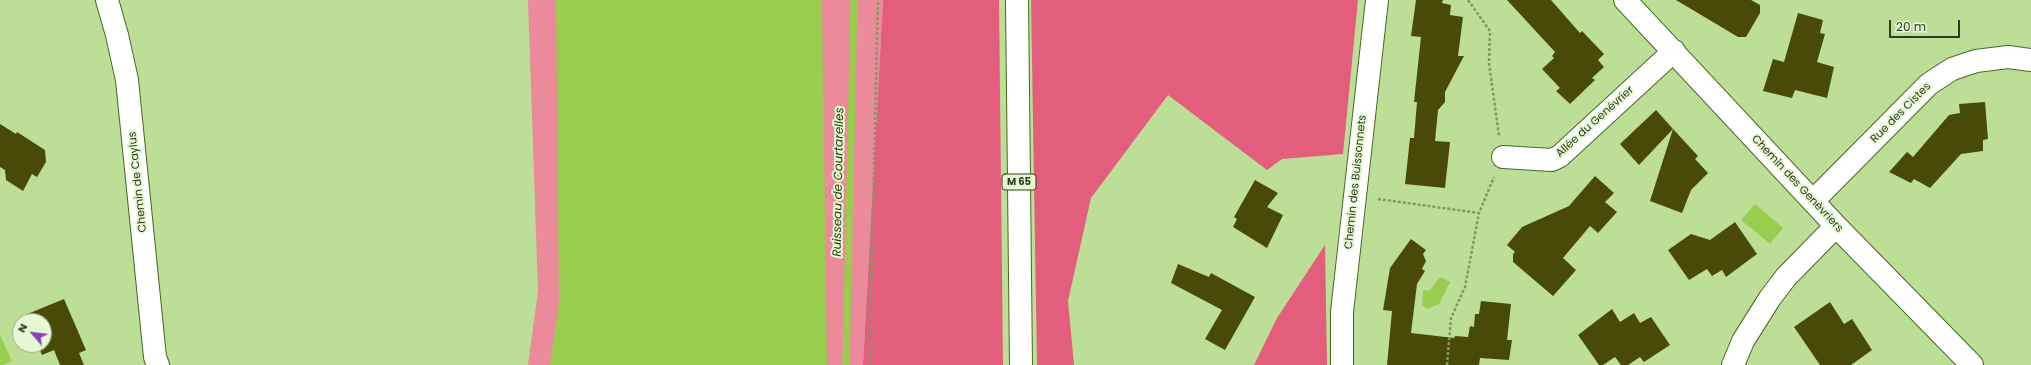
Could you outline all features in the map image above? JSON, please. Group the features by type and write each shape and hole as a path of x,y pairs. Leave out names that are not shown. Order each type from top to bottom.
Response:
{"street":[{"name":"Chemin de Caylus","path":"107,0 118,35 127,80 158,365"},
{"name":"M 65","path":"1016,0 1021,365"},
{"name":"Chemin des Buissonnets","path":"1342,365 1342,312 1377,0"},
{"name":"Chemin des Genèvriers","path":"1625,0 1836,226 1972,365"},
{"name":"Allée du Genévrier","path":"1502,157 1552,160 1560,156 1674,51"},
{"name":"Rue des Cistes","path":"1813,201 1928,84 1946,73 1976,61 2008,58 2031,60"},
{"path":"1733,365 1743,341 1770,298 1786,277 1836,226"}],"path":[{"path":"871,365 870,334 878,0"},
{"path":"1447,365 1451,318 1465,287 1479,213 1502,157 1489,63 1490,31 1468,0"},
{"path":"1355,196 1479,213"}],"shaded area":[{"path":"528,0 883,0 863,365 528,365 538,291"},
{"path":"556,0 822,0 827,365 550,365 559,302"},
{"path":"883,0 999,0 1003,365 863,365"},
{"path":"1031,0 1358,0 1343,154 1282,159 1267,170 1168,95 1091,198 1068,301 1074,365 1037,365"},
{"path":"1755,204 1783,228 1770,244 1741,220"},
{"path":"1325,245 1327,365 1254,365 1277,318"},
{"path":"1440,277 1450,282 1439,304 1428,309 1422,305 1423,291 1429,291"},
{"path":"0,335 12,361 3,365 0,365"}],"building":[{"path":"1416,0 1443,0 1442,3 1451,5 1450,15 1463,17 1458,56 1464,56 1445,92 1445,102 1438,110 1435,141 1450,142 1445,188 1405,184 1410,138 1414,138 1417,102 1414,102 1421,37 1411,36"},
{"path":"1507,0 1551,0 1580,33 1582,31 1604,54 1598,60 1604,67 1592,78 1595,80 1570,104 1556,91 1560,88 1542,69 1554,58 1552,56 1555,52"},
{"path":"1676,0 1751,0 1760,5 1760,13 1746,37 1738,37"},
{"path":"1798,13 1823,20 1820,33 1825,34 1817,62 1834,67 1827,98 1795,90 1792,98 1763,91 1773,59 1784,62"},
{"path":"1985,102 1988,139 1983,140 1983,151 1961,154 1930,188 1914,179 1911,183 1889,172 1907,152 1913,157 1949,115 1960,113 1959,104"},
{"path":"1656,110 1673,129 1639,165 1620,144"},
{"path":"0,124 16,134 17,132 45,150 46,162 37,177 32,174 23,191 6,180 5,170 0,167"},
{"path":"1673,129 1698,156 1695,159 1708,173 1691,190 1682,213 1650,201"},
{"path":"1595,176 1614,193 1605,202 1617,212 1598,233 1590,226 1563,258 1576,270 1553,296 1513,262 1513,254 1515,252 1507,245 1522,227 1569,206"},
{"path":"1255,180 1278,193 1267,207 1283,215 1267,248 1233,227 1237,219 1234,217"},
{"path":"1735,222 1757,254 1726,277 1722,270 1712,276 1707,269 1689,280 1668,250 1691,234 1710,240"},
{"path":"1411,239 1426,250 1423,254 1426,261 1422,269 1425,271 1417,284 1411,333 1454,338 1455,336 1468,337 1470,326 1474,327 1475,314 1479,314 1481,301 1511,304 1507,340 1512,340 1509,360 1480,358 1479,365 1387,365 1392,311 1383,310 1390,268"},
{"path":"1178,264 1209,277 1211,273 1255,297 1225,350 1205,339 1222,310 1171,283"},
{"path":"64,299 86,350 79,353 84,365 60,365 54,350 52,351 52,313 30,313"},
{"path":"1830,302 1844,324 1852,319 1872,350 1851,365 1820,365 1794,327"},
{"path":"1612,309 1620,322 1634,313 1640,323 1651,317 1670,345 1644,362 1640,357 1628,365 1621,365 1615,357 1603,365 1599,365 1578,335"}],"waterway":[{"name":"Ruisseau de Courtarelles","path":"846,365 854,0"}]}
